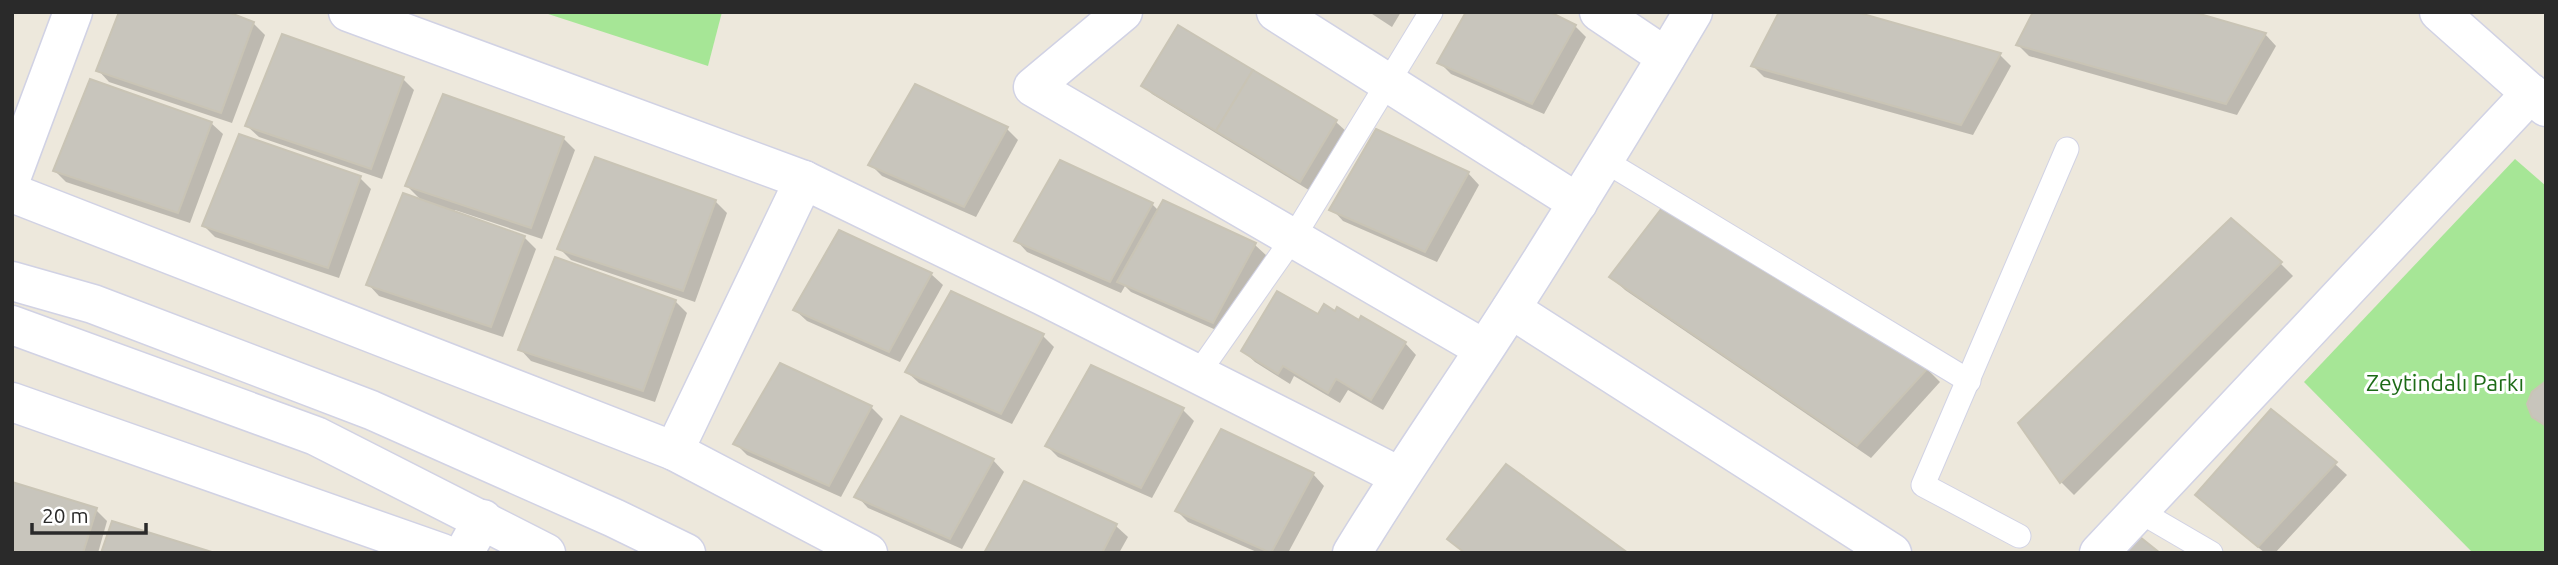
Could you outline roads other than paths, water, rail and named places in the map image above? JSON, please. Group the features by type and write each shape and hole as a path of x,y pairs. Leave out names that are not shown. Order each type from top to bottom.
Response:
{"street":[{"path":"12,176 73,12"},
{"path":"348,12 804,180 1399,477"},
{"path":"1123,12 1033,87 1484,349"},
{"path":"1276,12 1578,203"},
{"path":"1599,12 1666,57"},
{"path":"1352,553 1605,161 1693,12"},
{"path":"2099,553 2538,100 2439,12"},
{"path":"674,451 804,180"},
{"path":"12,193 674,451 868,553"},
{"path":"12,281 93,304 371,410 687,553"},
{"path":"1511,309 1892,553"},
{"path":"12,325 316,436 546,553"},
{"path":"12,402 442,553"},
{"path":"464,553 482,519"}],"lane":[{"path":"1197,375 1293,238 1431,12"},
{"path":"2019,536 1923,485 2067,149"},
{"path":"1605,161 1969,381"},
{"path":"2139,511 2211,553"}],"park label":[{"name":"Zeytindalı Parkı","path":"2445,382"}]}
